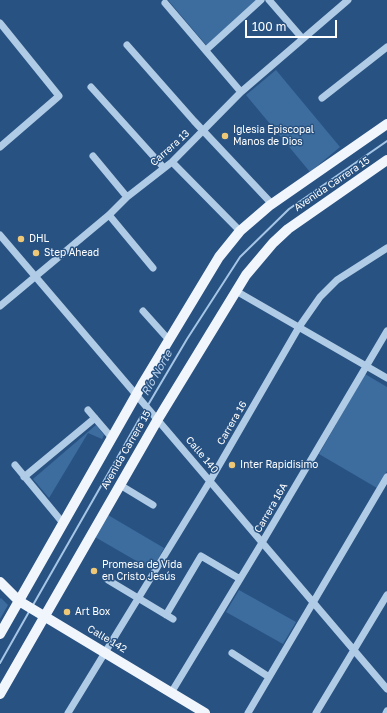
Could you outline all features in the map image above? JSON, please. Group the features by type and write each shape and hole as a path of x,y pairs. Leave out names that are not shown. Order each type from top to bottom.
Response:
{"main road":[{"name":"Avenida Carrera 15","path":"0,634 21,602 63,523 219,257 240,231 272,204 387,124"},
{"name":"Avenida Carrera 15","path":"0,694 43,616 120,485 156,417 236,291 257,261 288,229 387,160"},
{"name":"Calle 142","path":"0,582 21,602 204,713"}],"street":[{"path":"206,50 261,0"},
{"path":"269,0 302,38"},
{"name":"Carrera 13","path":"0,306 109,215 127,197 172,162 241,92 345,1"},
{"path":"165,3 241,92"},
{"path":"0,23 59,95 59,97 0,147"},
{"path":"127,45 272,204"},
{"path":"322,98 387,47"},
{"path":"91,87 164,168"},
{"path":"93,156 127,197"},
{"path":"172,162 240,231"},
{"path":"109,215 153,268"},
{"name":"Calle 140","path":"0,235 387,689"},
{"name":"Carrera 16","path":"69,713 210,481 299,327 320,297 338,280 387,248"},
{"path":"236,291 387,378"},
{"path":"143,312 169,340"},
{"name":"Carrera 16A","path":"171,693 387,331"},
{"path":"88,410 112,438"},
{"path":"24,477 95,418"},
{"path":"15,465 63,523"},
{"path":"248,713 387,477"},
{"path":"120,485 153,505"},
{"path":"166,615 201,556 240,579"},
{"path":"108,580 174,619"},
{"path":"316,713 387,594"},
{"path":"232,653 269,677"}],"shaded area":[{"path":"168,0 260,0 207,46"},
{"path":"276,70 340,147 310,172 246,95"},
{"path":"365,374 387,387 387,471 377,488 319,454"},
{"path":"96,425 104,435 102,439 88,433 49,498 33,479"},
{"path":"108,515 164,548 152,570 95,537"},
{"path":"239,590 296,622 283,644 226,612"},
{"path":"1,598 8,605 0,619 0,599"}],"waterway":[{"name":"Río Norte","path":"148,405 187,339 240,257 289,209 387,141"},
{"name":"Río Norte","path":"33,605 145,409"},
{"name":"Río Norte","path":"0,663 30,610"}],"place":[{"name":"Iglesia Episcopal Manos de Dios","path":"225,136"},
{"name":"DHL","path":"21,239"},
{"name":"Step Ahead","path":"36,253"},
{"name":"Inter Rapidisimo","path":"232,465"},
{"name":"Promesa de Vida en Cristo Jesús","path":"94,571"},
{"name":"Art Box","path":"67,612"}]}
